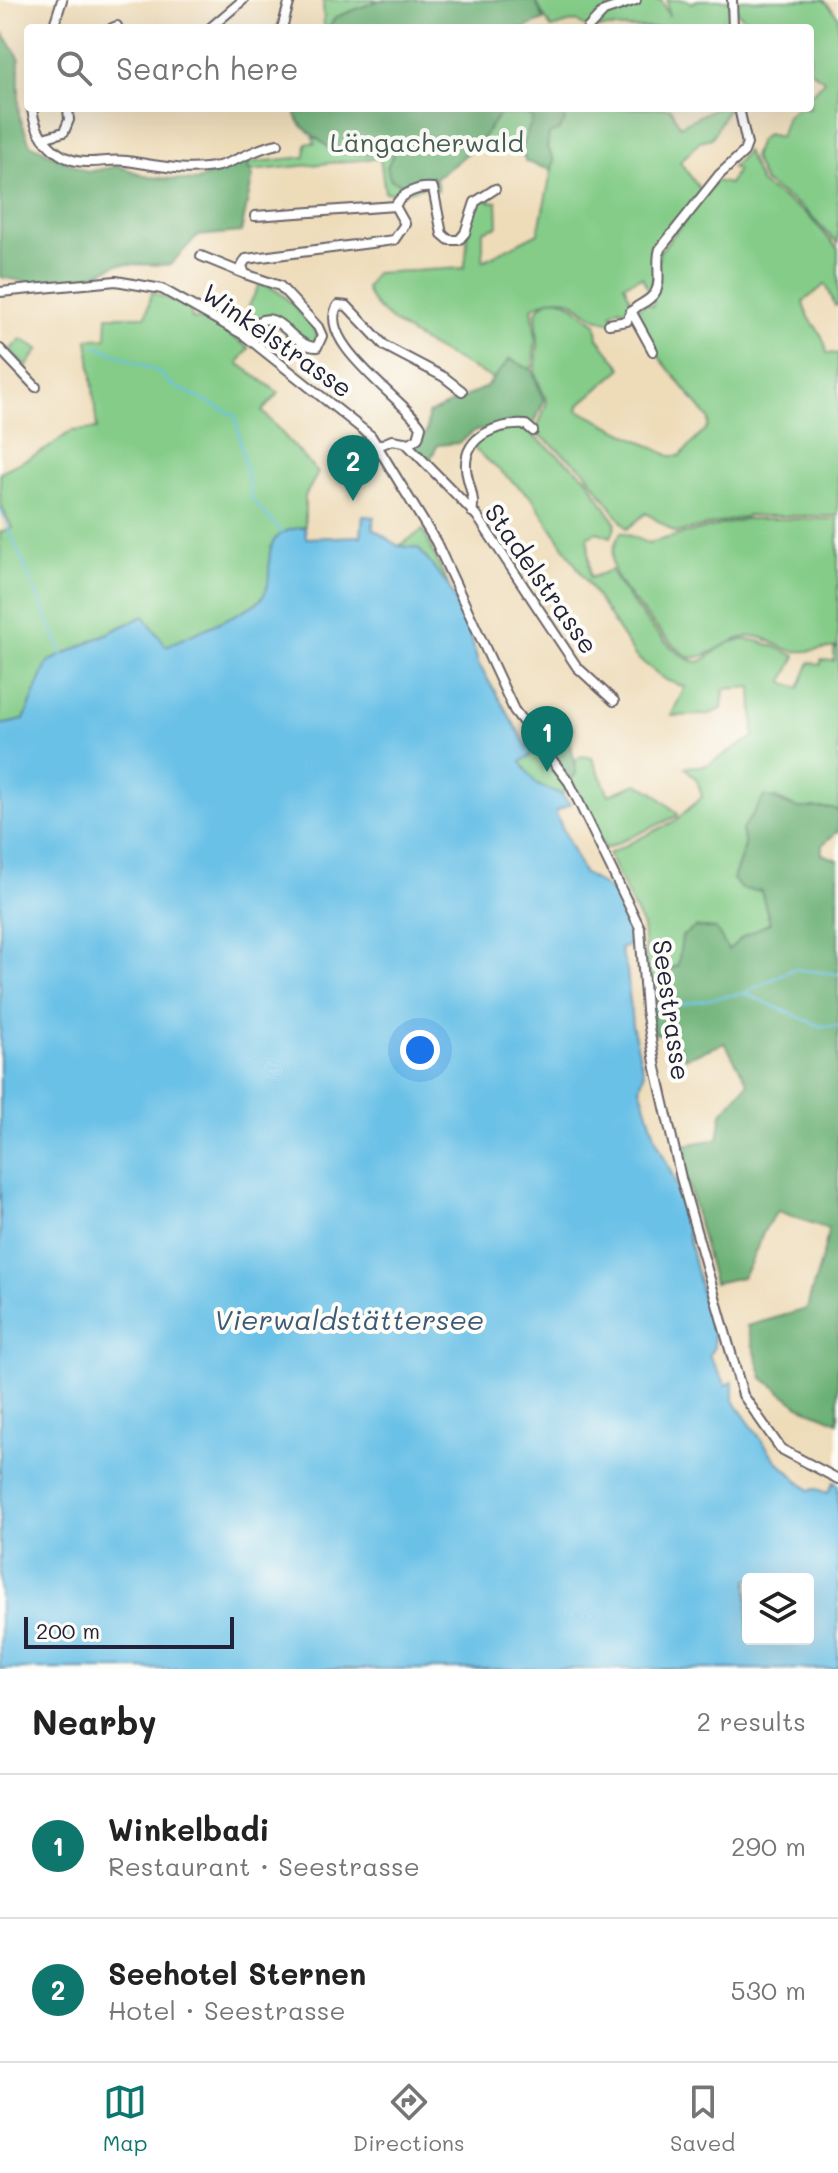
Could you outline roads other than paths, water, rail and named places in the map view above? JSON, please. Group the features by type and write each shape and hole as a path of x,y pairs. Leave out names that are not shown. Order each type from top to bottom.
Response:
{"street":[{"path":"54,24 62,0"},
{"path":"215,24 243,0"},
{"path":"283,24 290,0"},
{"path":"592,24 604,11 636,0"},
{"path":"732,0 733,24"},
{"path":"33,112 43,138 55,152 78,162 124,160 175,168 215,167 256,148 278,144"},
{"path":"43,138 64,132 68,112"},
{"path":"609,324 627,321 631,311 656,291 656,262 665,241 719,175 744,152 747,144 740,112"},
{"path":"395,206 400,197 409,192 433,188 442,234 449,240 459,240 465,233 475,202 495,189"},
{"path":"255,216 395,206"},
{"path":"245,274 242,266 249,257 268,258 394,240 405,224 395,206"},
{"path":"201,256 280,286 318,327 322,336 317,347 306,345 280,323 269,319 252,326 244,335"},
{"name":"Winkelstrasse","path":"0,292 107,281 138,282 176,295 244,335 364,427 378,446"},
{"path":"378,446 392,440 405,442 418,438 421,427 375,383 350,352 336,322 338,305 347,306 385,346 444,377 462,391"},
{"path":"631,311 653,351"},
{"path":"0,349 36,387"},
{"path":"472,512 475,503 466,469 472,446 486,432 496,428 526,425 533,431"},
{"name":"Stadelstrasse","path":"405,442 472,512 577,667 614,701"},
{"name":"Seestrasse","path":"378,446 436,542 487,658 514,710 569,782 640,928 646,1010 656,1068 681,1178 743,1395 781,1449 838,1479"}],"water":[{"name":"Vierwaldstättersee","path":"363,516 374,517 373,529 399,546 418,548 449,587 470,633 478,663 532,754 521,762 537,785 561,794 570,804 555,812 583,873 609,889 629,913 633,925 628,946 620,949 627,970 632,1025 644,1074 640,1087 656,1139 675,1181 701,1291 713,1326 714,1347 709,1355 726,1385 733,1382 733,1400 776,1460 809,1490 828,1493 834,1482 838,1485 838,1669 0,1669 0,725 24,720 48,662 144,616 166,646 256,603 267,588 270,555 277,537 305,527 306,538 361,536"}],"waterway":[{"path":"96,346 161,373 170,384 235,415 252,499 283,534"},
{"path":"0,509 63,655"},
{"path":"654,1009 745,993 793,969 838,974"},
{"path":"746,994 820,1026 838,1026"}],"place":[{"name":"Seehotel Sternen","path":"353,501"},
{"name":"Winkelbadi","path":"547,772"}],"park label":[{"name":"Längacherwald","path":"427,143"}]}
